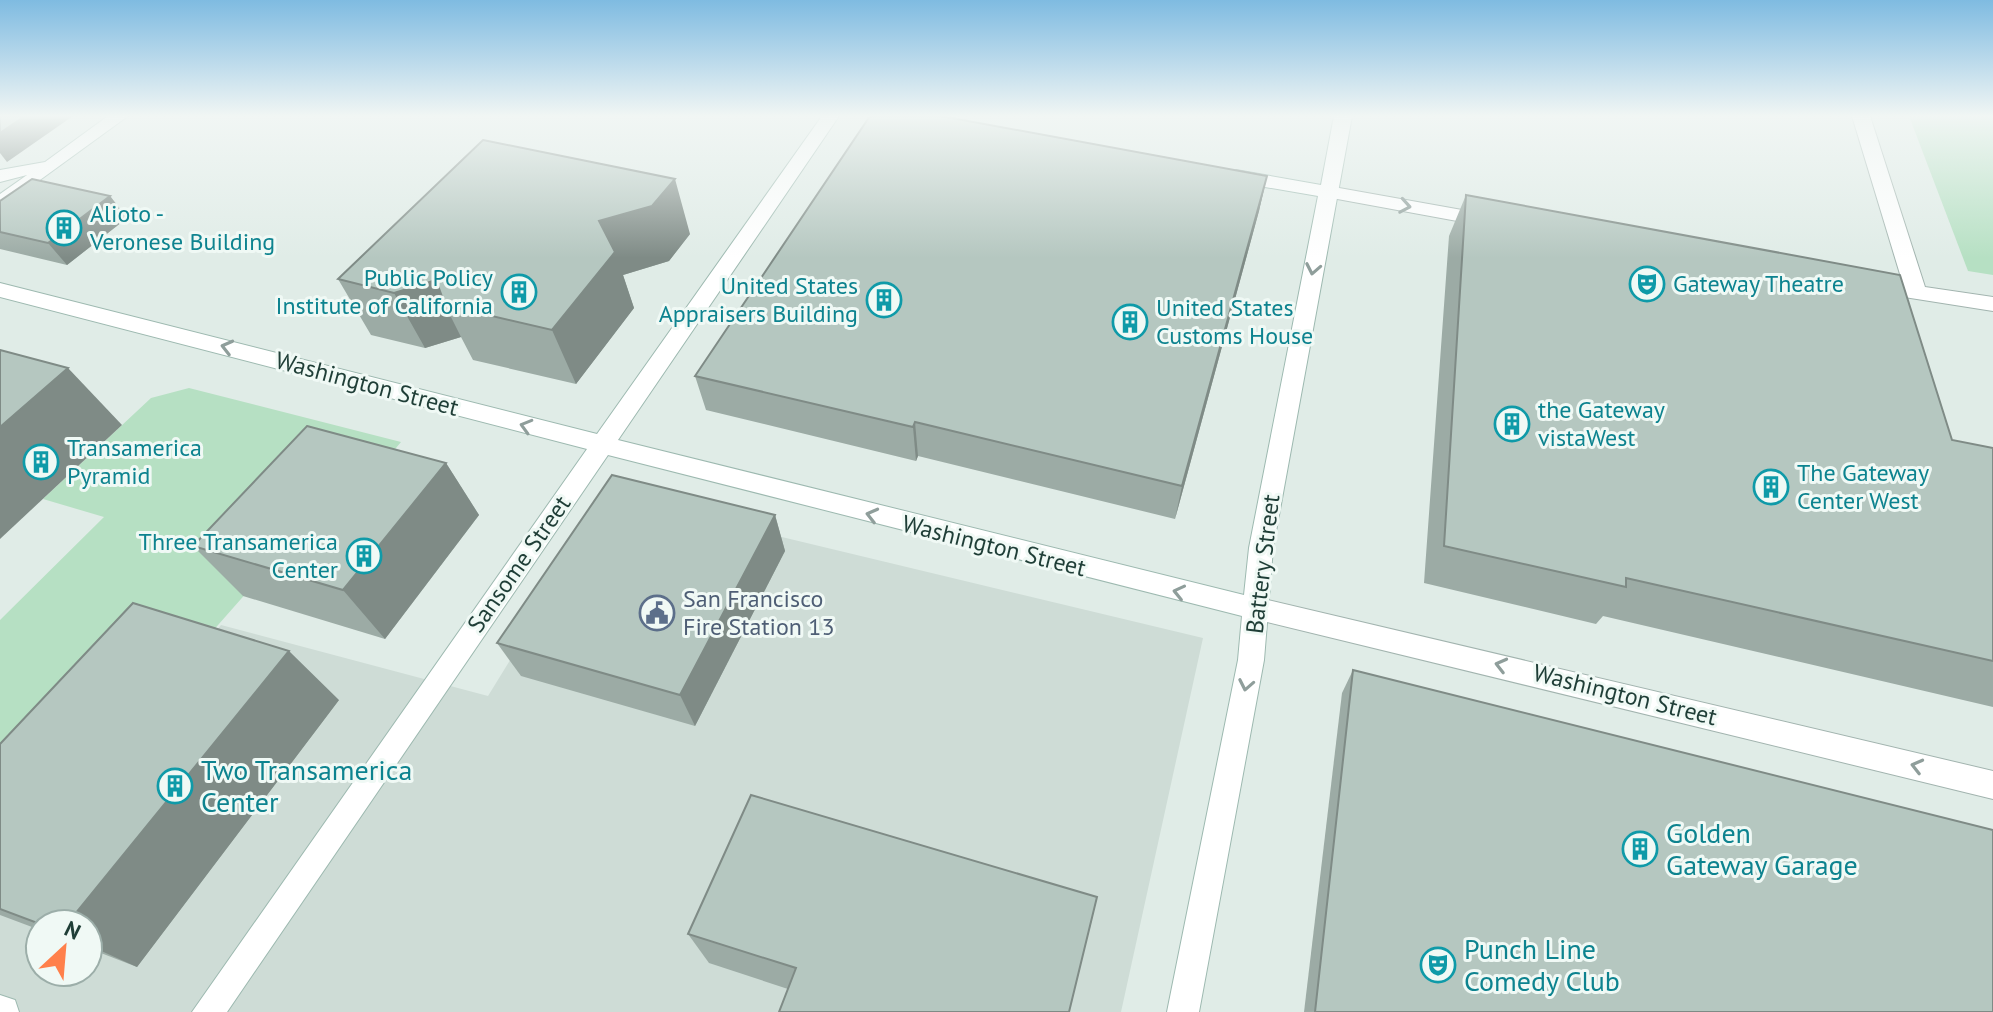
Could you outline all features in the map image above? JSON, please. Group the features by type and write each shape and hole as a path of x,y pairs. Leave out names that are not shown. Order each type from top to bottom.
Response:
{"street":[{"path":"0,176 44,163"},
{"path":"0,203 55,163"},
{"name":"Sansome Street","path":"208,1012 798,163"},
{"name":"Battery Street","path":"1183,1012 1251,660 1261,548 1334,163"},
{"path":"1876,163 1916,292"},
{"path":"1220,173 1514,225"},
{"path":"1848,283 1993,304"},
{"name":"Washington Street","path":"0,290 1166,589 1993,785"}],"shaded area":[{"path":"611,496 1203,638 1121,1012 0,1012 0,886 221,625 488,696"}],"green space":[{"path":"1927,163 1993,163 1993,275 1968,271"},
{"path":"189,388 401,442 365,485 346,480 0,872 0,620 104,517 43,499 151,398"}],"building":[{"path":"459,163 597,163 675,179 652,206 599,221 615,252 552,330 445,305 436,280 394,293 338,279"},
{"path":"838,163 1198,163 1267,176 1182,486 915,422 913,427 695,376"},
{"path":"32,179 110,196 48,243 0,232 0,201"},
{"name":"The Gateway Center West","path":"1466,195 1900,275 1952,440 1993,448 1993,661 1626,578 1626,587 1444,546"},
{"path":"0,350 68,368 0,427"},
{"path":"307,426 446,463 343,590 193,546"},
{"name":"San Francisco Fire Station 13","path":"612,475 775,515 680,695 497,643"},
{"path":"133,603 289,651 80,908 24,908 24,918 0,909 0,744"},
{"name":"Golden Gateway Garage","path":"1353,670 1993,830 1993,1012 1315,1012"},
{"path":"751,795 1097,897 1069,1012 779,1012 796,968 688,934"}],"place":[{"name":"Alioto - Veronese Building","path":"64,228"},
{"name":"Gateway Theatre","path":"1647,284"},
{"name":"Public Policy Institute of California","path":"519,292"},
{"name":"United States Appraisers Building","path":"884,300"},
{"name":"United States Customs House","path":"1130,322"},
{"name":"the Gateway vistaWest","path":"1512,424"},
{"name":"Transamerica Pyramid","path":"41,462"},
{"name":"The Gateway Center West","path":"1771,487"},
{"name":"Three Transamerica Center","path":"364,556"},
{"name":"San Francisco Fire Station 13","path":"657,613"},
{"name":"Two Transamerica Center","path":"175,786"},
{"name":"Golden Gateway Garage","path":"1640,849"},
{"name":"Punch Line Comedy Club","path":"1438,965"}]}
